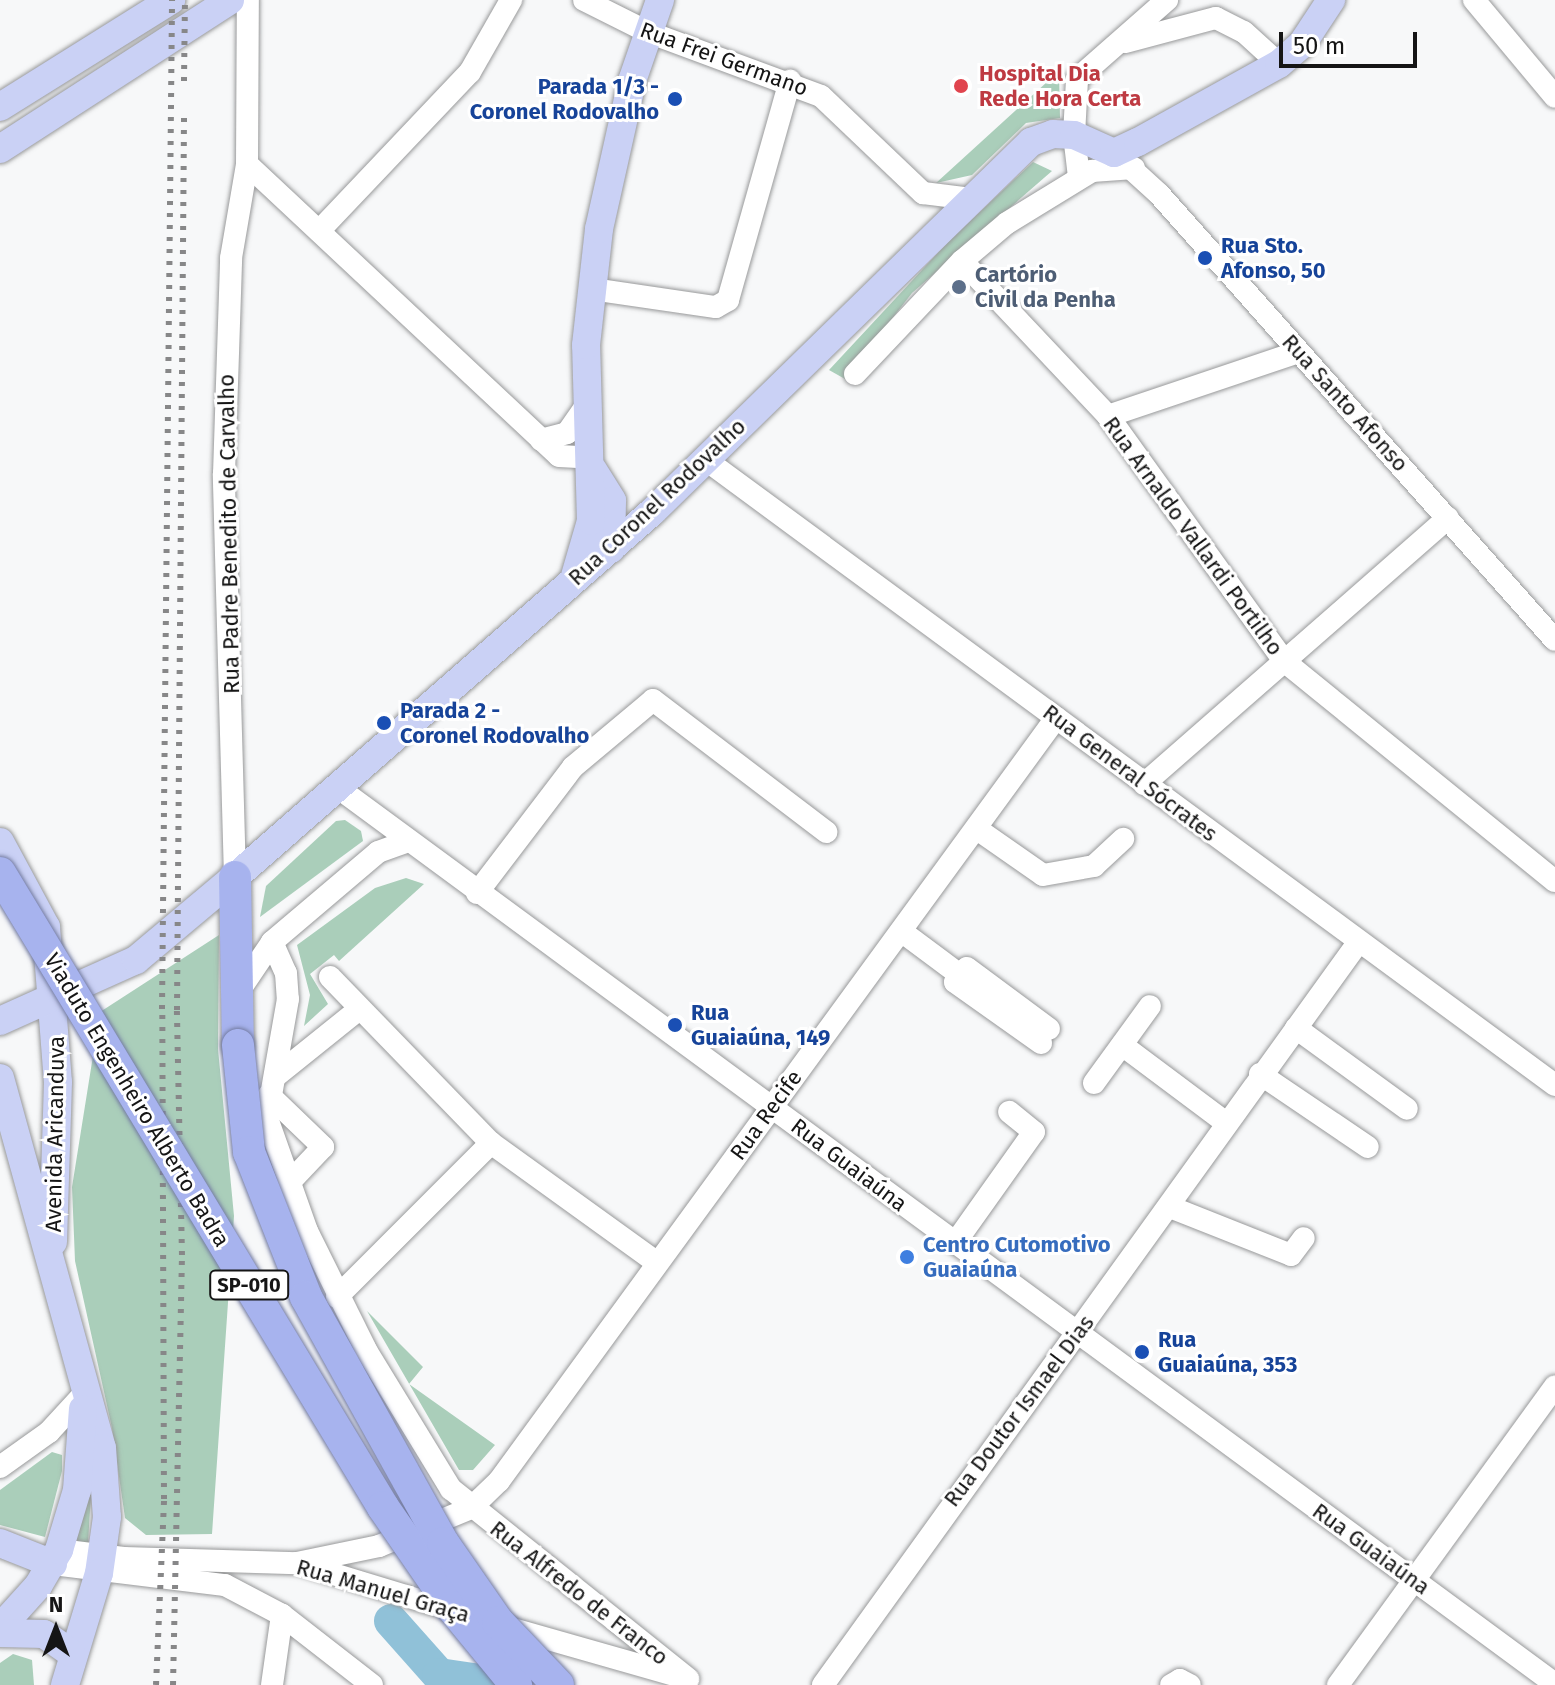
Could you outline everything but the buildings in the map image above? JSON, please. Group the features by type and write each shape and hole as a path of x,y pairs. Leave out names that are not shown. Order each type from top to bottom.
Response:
{"highway":[{"name":"Viaduto Engenheiro Alberto Badra","path":"0,873 383,1507 452,1607 516,1685"},
{"path":"235,877 238,1045 249,1152 306,1297 443,1543 498,1622 558,1685"},
{"name":"Viaduto Engenheiro Alberto Badra","path":"0,911 391,1553 489,1685"}],"main road":[{"path":"0,107 171,0"},
{"path":"0,149 153,55 230,0"},
{"path":"573,580 586,549 593,464 587,404 592,289 614,153 660,0"},
{"path":"1074,135 1129,154 1279,64 1302,44 1331,0"},
{"name":"Rua Coronel Rodovalho","path":"0,1021 136,960 611,549 1031,142 1053,134 1074,135"},
{"path":"593,464 612,501 611,549"},
{"name":"Avenida Aricanduva","path":"0,842 46,927 44,1003 58,1122 55,1271"},
{"path":"4,1092 38,1121 58,1122"},
{"name":"Avenida Aricanduva","path":"4,1092 55,1271 104,1473 107,1517 100,1565 71,1653 65,1685"},
{"name":"Avenida Aricanduva","path":"56,1557 77,1490 83,1384"},
{"path":"0,1543 56,1557 0,1630"},
{"path":"0,1630 44,1634 71,1653"}],"street":[{"name":"Rua Padre Benedito de Carvalho","path":"235,877 224,474 231,258 247,164 248,0"},
{"path":"319,231 470,72 511,0"},
{"name":"Rua Frei Germano","path":"584,0 648,32 790,81 835,106 923,193 972,199"},
{"path":"1079,177 1074,135 1077,79 1167,0"},
{"path":"1474,0 1555,97"},
{"path":"1118,44 1216,18 1244,32 1279,64"},
{"path":"592,289 716,307 728,300 790,81"},
{"path":"855,374 962,261 1007,223 1079,177 1106,168 1129,154"},
{"name":"Rua Santo Afonso","path":"1129,154 1298,352 1555,640"},
{"path":"247,164 559,456 593,464"},
{"name":"Rua Arnaldo Vallardi Portilho","path":"962,261 1108,416 1284,661 1555,881"},
{"path":"1108,416 1298,352"},
{"path":"541,440 567,433 587,404"},
{"name":"Rua General Sócrates","path":"706,460 1357,944 1555,1085"},
{"path":"1144,784 1448,518"},
{"path":"477,893 573,767 653,700 826,832"},
{"name":"Rua Recife","path":"471,1508 499,1481 1056,718"},
{"name":"Rua Guaiaúna","path":"337,787 1555,1684"},
{"path":"378,852 389,827"},
{"path":"977,829 1043,875 1094,866 1123,839"},
{"path":"239,991 272,942 378,852 408,841"},
{"path":"1527,856 1555,862"},
{"path":"901,931 960,975 967,968 1045,1036"},
{"name":"Rua Alfredo de Franco","path":"272,942 286,973 288,999 267,1118 288,1184 337,1297 441,1473 471,1508 693,1682"},
{"name":"Rua Doutor Ismael Dias","path":"823,1685 1077,1331 1170,1207 1225,1122 1357,944"},
{"path":"330,977 358,1010 491,1143 656,1262"},
{"path":"0,1007 44,1003"},
{"path":"1094,1083 1150,1006"},
{"path":"288,1184 322,1154 323,1147 272,1086 358,1010"},
{"path":"1296,1028 1407,1109"},
{"path":"1122,1045 1225,1122"},
{"path":"1260,1074 1368,1147"},
{"path":"955,1243 1034,1132 1009,1112"},
{"path":"337,1297 491,1143"},
{"path":"1170,1207 1291,1255 1304,1238"},
{"path":"0,1467 49,1432 83,1384"},
{"path":"1338,1685 1555,1386"},
{"path":"297,1563 379,1546 471,1508"},
{"name":"Rua Manuel Graça","path":"56,1557 100,1565 297,1563 693,1682"},
{"path":"100,1565 225,1585 282,1615 372,1685"},
{"path":"272,1685 282,1615"},
{"path":"1171,1685 1180,1680 1190,1685"}],"green space":[{"path":"1059,71 1060,118 1026,123 972,175 936,183"},
{"path":"1033,162 1052,171 912,293 845,379 829,370 948,242"},
{"path":"345,820 361,831 363,841 260,917 266,886 336,821"},
{"path":"406,878 424,884 339,961 334,955 310,974 328,1004 304,1026 310,995 297,945 375,888"},
{"path":"219,935 218,1049 234,1216 212,1534 146,1535 125,1518 112,1428 75,1261 72,1187 100,1012"},
{"path":"367,1311 423,1367 409,1384"},
{"path":"409,1384 495,1445 473,1470 459,1470"},
{"path":"52,1452 62,1455 62,1471 45,1537 0,1525 0,1490"},
{"path":"92,1476 88,1544 74,1545 86,1508"},
{"path":"13,1654 32,1660 34,1685 0,1685 0,1663"}],"waterway":[{"path":"391,1621 439,1675 507,1685"}],"railway":[{"path":"156,1685 164,1499 162,1009 172,0"},
{"path":"184,81 185,0"},
{"path":"173,1685 182,1255 177,1010 184,113"}],"place":[{"name":"Hospital Dia Rede Hora Certa","path":"961,86"},
{"name":"Parada 1/3 - Coronel Rodovalho","path":"675,99"},
{"name":"Rua Sto. Afonso, 50","path":"1205,258"},
{"name":"Cartório Civil da Penha","path":"959,287"},
{"name":"Parada 2 - Coronel Rodovalho","path":"384,723"},
{"name":"Rua Guaiaúna, 149","path":"675,1025"},
{"name":"Centro Cutomotivo Guaiaúna","path":"907,1257"},
{"name":"Rua Guaiaúna, 353","path":"1142,1352"}]}
